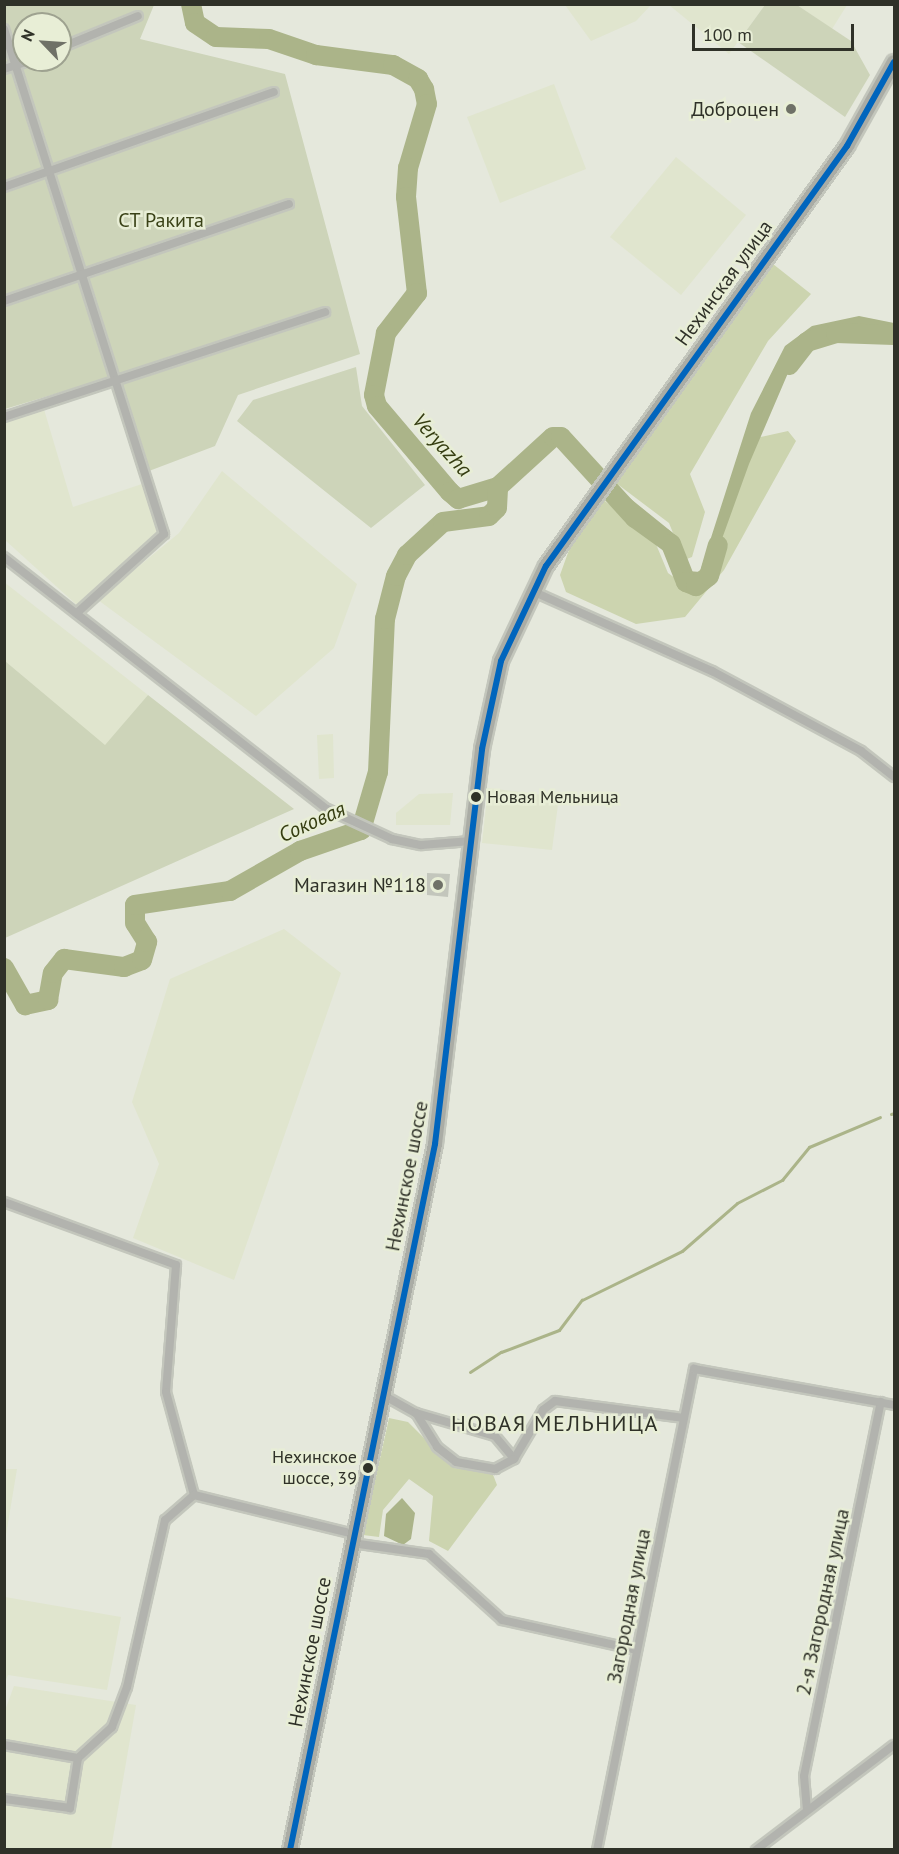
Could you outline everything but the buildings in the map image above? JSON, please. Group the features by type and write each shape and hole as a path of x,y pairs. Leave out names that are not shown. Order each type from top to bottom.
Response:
{"main road":[{"name":"Нехинская улица","path":"577,522 851,140 894,62"},
{"name":"Нехинское шоссе","path":"290,1850 448,1064 471,841 492,690 532,591 577,522"}],"street":[{"path":"72,43 138,16"},
{"path":"4,29 12,54"},
{"path":"18,72 164,534 77,613"},
{"path":"4,187 274,92"},
{"path":"4,301 289,204"},
{"path":"4,417 325,312"},
{"path":"4,557 327,809 392,839 421,845 471,841"},
{"path":"532,591 712,671 861,751 894,777"},
{"path":"4,1202 176,1265 166,1392 194,1495"},
{"name":"Загородная улица","path":"597,1850 694,1370 881,1402"},
{"path":"383,1395 416,1413 495,1436 514,1459"},
{"path":"416,1413 437,1447 456,1462 495,1469 514,1459 543,1410 555,1401 684,1418"},
{"path":"881,1402 894,1405"},
{"name":"2-я Загородная улица","path":"807,1810 804,1776 881,1402"},
{"path":"194,1495 353,1539 429,1554 502,1620 637,1650"},
{"path":"4,1799 70,1808 78,1758 112,1727 128,1687 165,1520 194,1495"},
{"path":"4,1745 78,1758"},
{"path":"756,1850 894,1745"}],"shaded area":[{"path":"565,5 651,5 636,21 591,41"},
{"path":"669,5 765,5 729,54"},
{"path":"797,5 847,5 832,29"},
{"path":"554,84 586,169 500,203 467,117"},
{"path":"676,157 746,215 681,295 610,237"},
{"path":"773,264 811,294 768,341 690,474 705,512 692,557 684,560 669,523 616,483"},
{"path":"859,316 894,323 894,335 844,332 807,341 797,352 749,464 710,572 694,581 684,577 670,544 614,500 621,491 673,533 688,571 700,572 751,413 785,346 812,326"},
{"path":"43,406 73,507 142,484 158,532 78,606 5,540 5,419"},
{"path":"788,431 796,441 724,570 685,617 636,624 566,592 560,575 574,536 602,499 653,537 668,573 686,586 710,568 756,438"},
{"path":"222,471 357,584 334,648 256,716 98,600 179,533"},
{"path":"4,582 148,695 105,746 5,661"},
{"path":"333,734 334,778 319,779 317,735"},
{"path":"488,788 559,797 552,850 482,843"},
{"path":"453,793 450,825 396,825 396,813 419,794"},
{"path":"284,929 341,973 234,1280 133,1238 159,1164 132,1102 170,979"},
{"path":"389,1418 408,1422 454,1468 492,1472 497,1485 448,1551 429,1541 433,1496 409,1479 383,1510 379,1537 363,1535"},
{"path":"4,1469 17,1469 5,1541"},
{"path":"402,1498 415,1513 411,1539 403,1545 384,1536 386,1514"},
{"path":"5,1597 121,1617 107,1690 8,1675 5,1682"},
{"path":"14,1686 136,1705 111,1849 5,1849 4,1713"}],"green space":[{"name":"СТ Ракита","path":"5,5 154,5 140,39 285,74 360,354 238,395 215,446 149,471 118,375 5,409"},
{"path":"765,5 797,5 851,41 870,75 845,117 738,42"},
{"path":"356,367 362,406 425,485 371,528 237,421 253,400"},
{"path":"5,661 105,745 148,695 294,809 5,938"}],"waterway":[{"name":"Veryazha","path":"191,4 195,23 216,37 269,39 316,55 393,65 418,79 424,89 427,104 408,168 406,197 417,293 386,333 374,395 377,406 450,492 458,499 498,487 553,437 561,437 635,518 671,544 686,582 696,586 709,576 718,545"},
{"name":"Veryazha","path":"789,365 807,342 836,333 894,335"},
{"name":"Соковая","path":"4,968 25,1005 48,1000 53,973 64,959 124,967 142,960 147,942 135,923 135,905 230,891 300,851 361,830 378,772 385,619 396,576 407,555 443,522 489,516 497,508 498,487"},
{"path":"470,1372 501,1352 559,1330 582,1300 682,1251 737,1203 782,1180 809,1147 880,1117"}],"transit line":[{"path":"290,1850 435,1144 482,749 501,661 546,566 847,146 894,62"}],"place":[{"name":"Доброцен","path":"791,109"},
{"name":"Новая Мельница","path":"476,797"},
{"name":"Магазин №118","path":"438,885"},
{"name":"Нехинское шоссе, 39","path":"368,1468"}],"district":[{"name":"НОВАЯ МЕЛЬНИЦА","path":"555,1424"}]}
